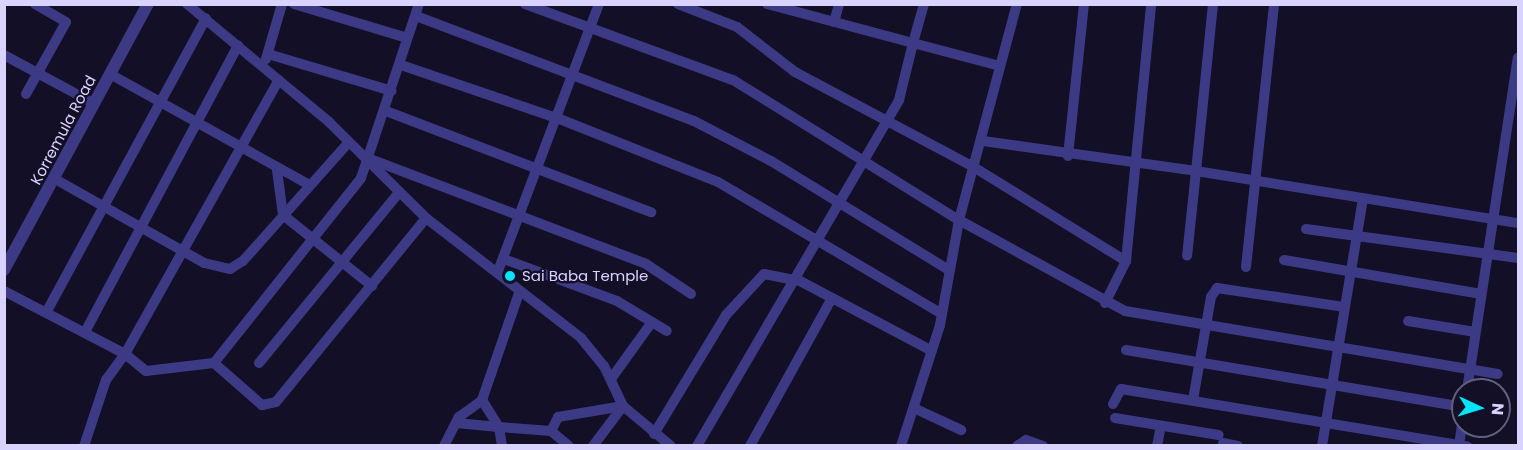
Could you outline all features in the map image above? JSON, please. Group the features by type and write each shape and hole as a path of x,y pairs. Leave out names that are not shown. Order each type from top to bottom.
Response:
{"street":[{"path":"26,94 66,22 35,4"},
{"name":"Korremula Road","path":"4,270 148,4"},
{"path":"188,4 238,45 266,60 392,91"},
{"path":"282,4 266,60 279,80 349,142 398,194 426,218 498,271 519,293 596,351 623,406 671,446"},
{"path":"294,4 407,38"},
{"path":"4,291 47,311 125,354 146,371 214,363 313,238 369,162 419,4"},
{"path":"525,4 591,26 733,80 958,220 1105,303 1128,312 1498,374"},
{"path":"498,271 540,170 572,74 599,4"},
{"path":"678,4 737,27 795,72 885,122 972,166 1126,261"},
{"path":"767,4 1000,66"},
{"path":"834,22 839,4"},
{"path":"697,446 819,241 863,159 899,100 924,4"},
{"path":"901,446 916,409 942,314 958,220 972,166 983,141 1017,4"},
{"path":"1068,156 1084,4"},
{"path":"1105,303 1126,261 1150,4"},
{"path":"1187,256 1213,4"},
{"path":"1246,267 1274,4"},
{"path":"416,16 694,120 840,202 949,270"},
{"path":"47,311 103,204 206,18"},
{"path":"85,332 144,228 238,45"},
{"path":"4,55 95,104"},
{"path":"1469,378 1518,58"},
{"path":"401,65 557,118 718,182 942,314"},
{"path":"110,74 199,122 277,170 308,184"},
{"path":"84,446 106,380 125,354 279,80"},
{"path":"386,111 651,212"},
{"path":"983,141 1068,156 1255,177 1363,199 1518,223"},
{"path":"55,179 184,251 221,269 236,267 308,184 349,142"},
{"path":"369,162 646,264 691,294"},
{"path":"277,170 283,215 372,286"},
{"path":"259,363 398,194"},
{"path":"1322,446 1363,199"},
{"path":"214,363 262,405 276,402 426,218"},
{"path":"1306,229 1356,238 1518,258"},
{"path":"504,258 617,301 667,331"},
{"path":"1284,260 1351,269 1481,294"},
{"path":"654,434 746,291 764,274 796,280 932,351"},
{"path":"1193,400 1206,325 1217,288 1344,307"},
{"path":"449,444 456,423 482,400 519,293"},
{"path":"750,446 832,298"},
{"path":"1408,321 1475,332"},
{"path":"611,379 652,322"},
{"path":"1126,350 1451,404"},
{"path":"1113,404 1120,389 1325,420 1462,445"},
{"path":"482,400 499,427 502,446"},
{"path":"551,431 568,412 623,406"},
{"path":"593,446 623,406"},
{"path":"916,409 961,430"},
{"path":"1115,418 1221,439 1238,446"},
{"path":"456,423 551,431 569,446"},
{"path":"1157,446 1161,426"},
{"path":"1017,446 1026,440 1042,446"}],"place":[{"name":"Sai Baba Temple","path":"510,276"}]}
